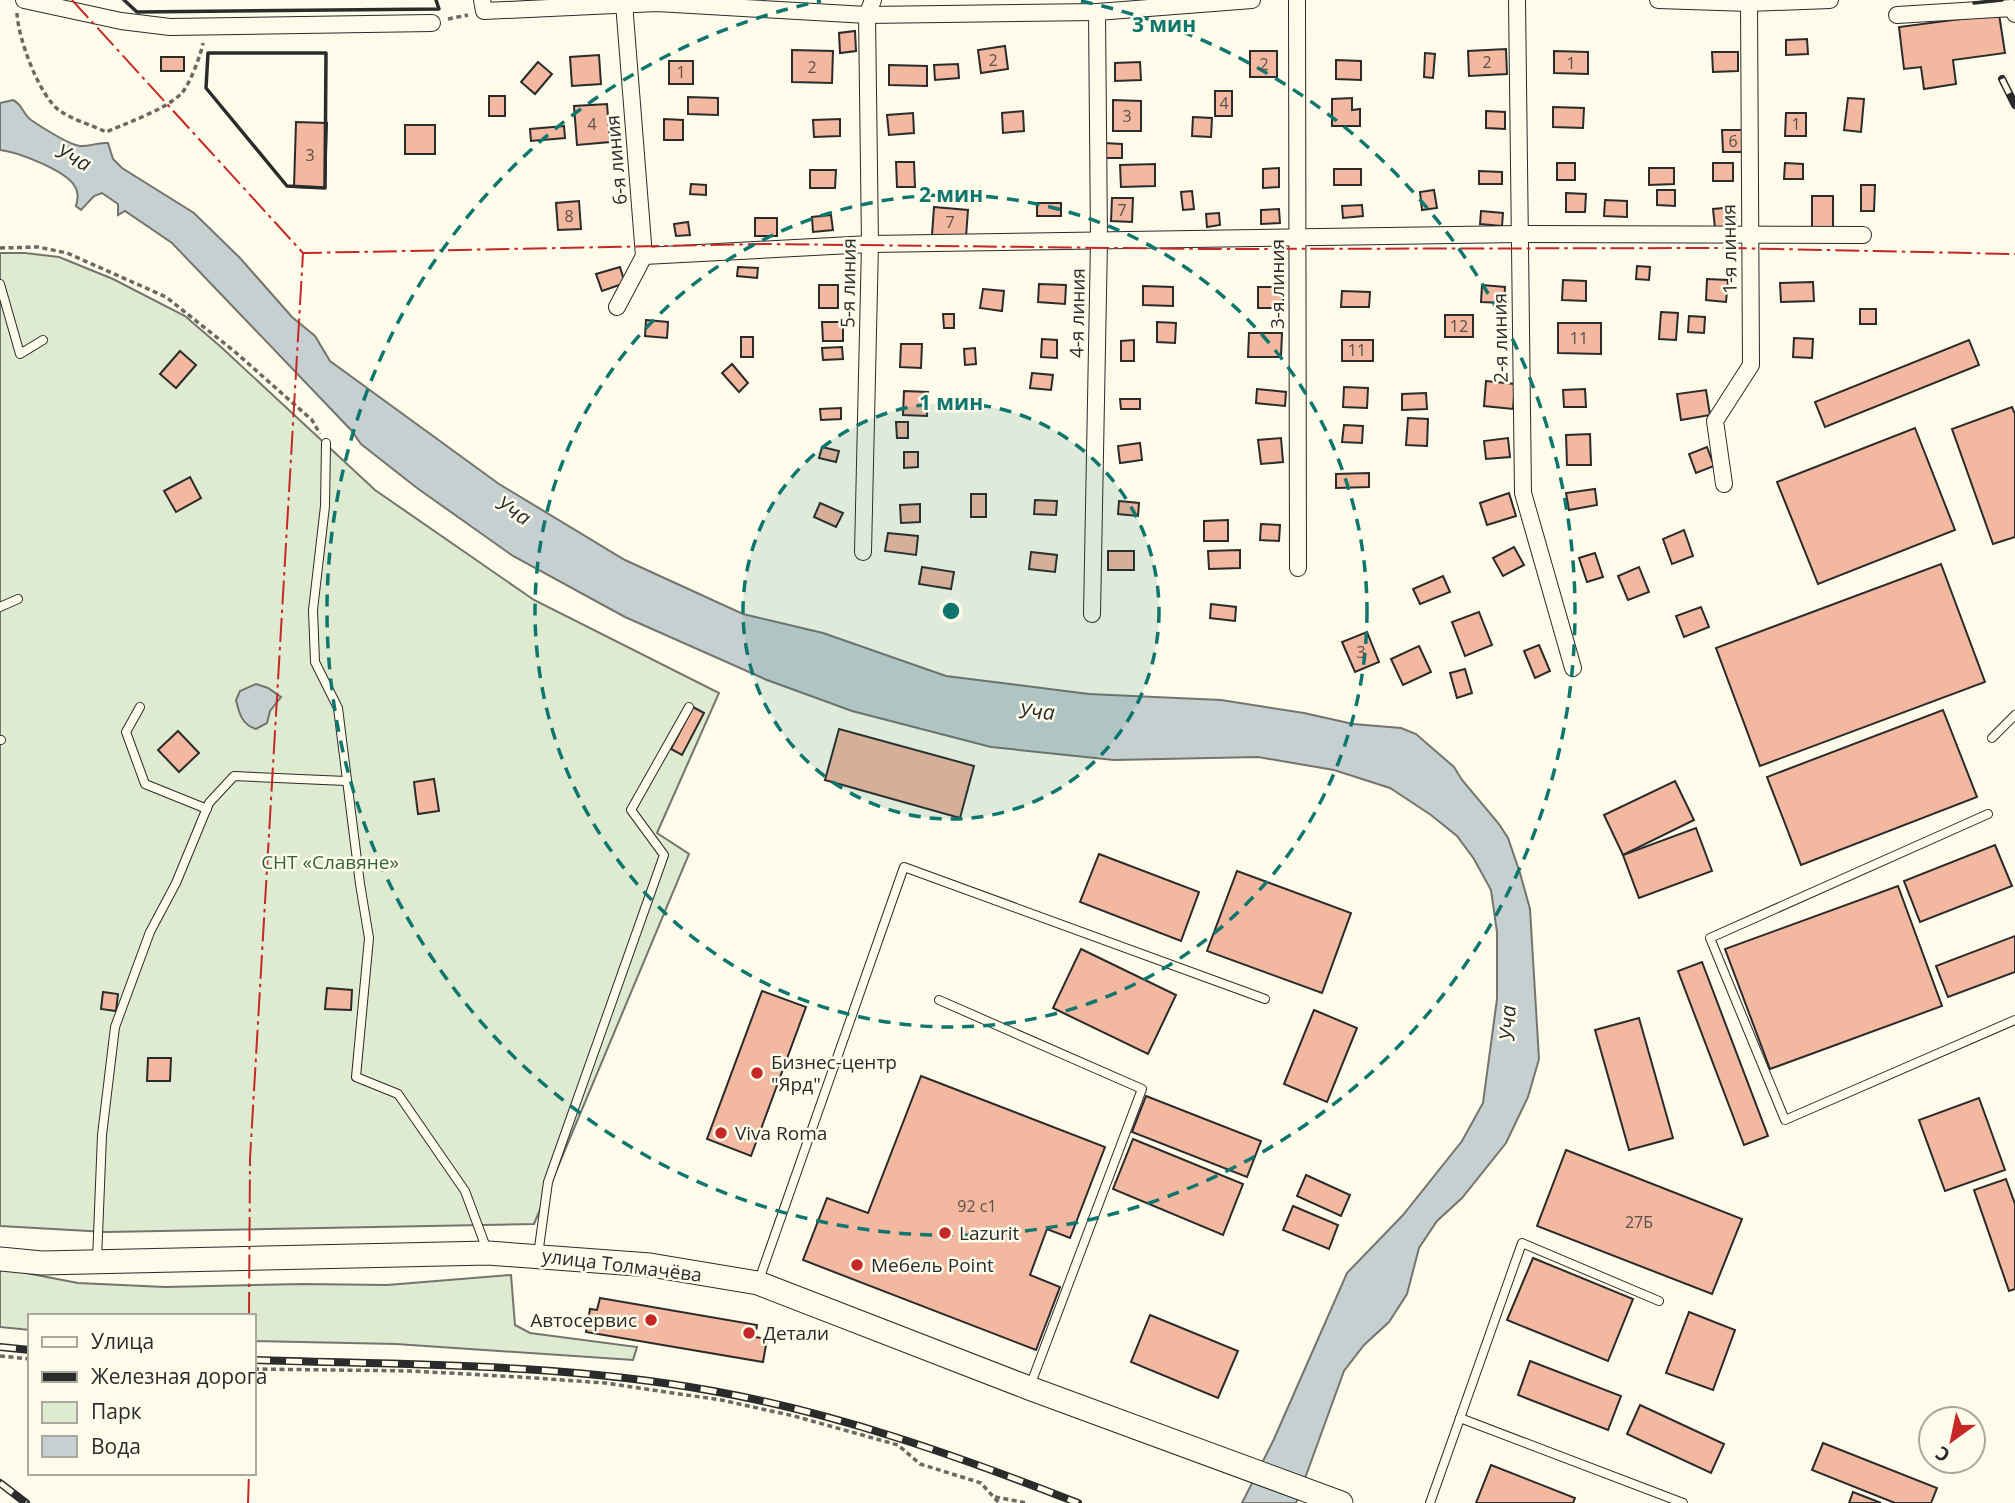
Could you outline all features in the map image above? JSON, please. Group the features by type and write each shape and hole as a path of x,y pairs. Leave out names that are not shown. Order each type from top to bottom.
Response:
{"street":[{"path":"483,6 657,1 870,8 1044,6 1097,12 1252,0"},
{"name":"3-я линия","path":"1297,0 1298,568"},
{"name":"2-я линия","path":"1517,0 1523,493 1573,668"},
{"path":"1658,0 1749,3 1830,0"},
{"name":"6-я линия","path":"624,3 644,256"},
{"name":"1-я линия","path":"1724,484 1715,421 1751,365 1749,3"},
{"path":"21,7 170,27 432,23"},
{"name":"5-я линия","path":"863,552 870,244 870,8"},
{"path":"1897,15 2014,11"},
{"name":"4-я линия","path":"1092,614 1099,241 1097,12"},
{"path":"617,307 644,256 870,244 1520,234 1863,235"},
{"name":"улица Толмачёва","path":"0,1259 42,1264 97,1260 488,1253 650,1265 758,1283 1029,1388 1341,1503"}],"lane":[{"path":"0,284 20,354 43,340"},
{"path":"326,443 325,506 313,610 315,662 338,708 369,938 356,1077 398,1094 466,1191 488,1253"},
{"path":"0,607 18,599"},
{"path":"140,706 126,732 145,784 207,808"},
{"path":"538,1255 548,1182 664,856 631,810 689,707"},
{"path":"1992,738 2015,715"},
{"path":"97,1260 102,1135 115,1027 150,932 176,883 207,808 234,776 346,781"},
{"path":"1988,814 1710,938 1785,1120 2015,1020"},
{"path":"758,1283 904,867 1265,999"},
{"path":"939,1000 1142,1089 1029,1388"},
{"path":"1430,1503 1522,1243 1659,1301"},
{"path":"1460,1418 1683,1503"}],"path":[{"path":"432,23 483,6"},
{"path":"21,7 18,27 34,76 59,111 106,132 144,116 182,93 201,53 207,26"},
{"path":"0,248 38,247 67,253 166,298 234,351 312,420 326,443"},
{"path":"0,1356 28,1359"},
{"path":"256,1369 412,1371 520,1377 605,1383 720,1400 794,1416 898,1445 920,1464 981,1483 999,1503"},
{"path":"993,1497 1027,1503"}],"green space":[{"name":"СНТ «Славяне»","path":"0,253 59,257 113,279 185,316 375,490 534,600 719,693 657,833 689,854 534,1224 106,1232 0,1226"},
{"path":"0,1268 78,1283 165,1287 387,1285 511,1275 515,1325 530,1333 637,1347 633,1360 396,1344 256,1341 256,1314 28,1314 28,1330 0,1327"}],"water":[{"name":"Уча","path":"13,100 31,120 75,145 108,143 113,159 122,168 194,213 240,258 292,317 315,336 330,361 499,484 625,560 743,614 823,633 946,676 1089,694 1221,700 1353,724 1401,728 1416,734 1454,767 1508,838 1520,873 1530,909 1539,1059 1528,1097 1506,1143 1462,1198 1437,1221 1419,1248 1407,1294 1389,1322 1364,1345 1344,1371 1296,1503 1242,1503 1274,1439 1347,1273 1403,1215 1462,1141 1483,1103 1497,999 1497,932 1491,890 1474,859 1457,836 1390,788 1334,770 1258,757 1114,760 991,747 852,711 767,680 625,617 513,556 417,488 361,444 351,430 172,243 125,211 118,215 118,204 102,193 94,196 81,210 76,206 77,190 61,173 18,154 0,150 0,103"},
{"path":"256,684 281,697 270,711 267,723 256,729 244,721 236,700 240,691"}],"building":[{"path":"1999,14 2005,53 1953,60 1956,84 1924,89 1921,67 1904,69 1899,27"},
{"path":"855,31 856,51 840,53 839,33"},
{"path":"1807,39 1808,54 1786,55 1786,40"},
{"path":"1005,46 1008,69 981,73 978,50"},
{"path":"1506,49 1507,74 1469,76 1468,51"},
{"path":"792,50 833,51 832,83 792,82"},
{"path":"1250,51 1277,51 1277,77 1250,77"},
{"path":"1554,51 1588,52 1588,74 1554,73"},
{"path":"1712,52 1738,52 1738,71 1713,72"},
{"path":"1425,53 1435,54 1433,78 1424,77"},
{"path":"599,55 601,84 572,86 570,57"},
{"path":"161,57 184,57 184,71 161,71"},
{"path":"1336,60 1361,61 1361,80 1336,79"},
{"path":"669,61 693,61 693,84 669,84"},
{"path":"538,62 552,74 535,94 521,82"},
{"path":"1140,62 1141,80 1115,81 1115,63"},
{"path":"958,64 959,78 935,80 934,65"},
{"path":"889,65 927,66 927,86 889,85"},
{"path":"1215,91 1232,91 1232,116 1215,116"},
{"path":"489,96 505,96 505,116 489,116"},
{"path":"688,97 718,98 718,115 688,114"},
{"path":"1352,98 1352,110 1360,109 1360,126 1332,126 1332,99"},
{"path":"1848,98 1864,99 1861,132 1844,130"},
{"path":"1113,100 1141,101 1141,131 1113,131"},
{"path":"607,104 610,142 577,145 574,106"},
{"path":"1553,107 1584,108 1583,128 1553,127"},
{"path":"1023,111 1024,131 1003,133 1002,113"},
{"path":"1486,111 1505,112 1505,129 1486,128"},
{"path":"913,113 914,133 889,135 887,115"},
{"path":"1786,113 1806,113 1806,136 1785,136"},
{"path":"1193,117 1212,118 1211,137 1192,136"},
{"path":"664,119 683,120 683,140 664,140"},
{"path":"840,119 840,136 814,137 813,120"},
{"path":"296,122 327,123 325,188 294,187"},
{"path":"405,125 435,125 435,154 405,154"},
{"path":"564,126 565,138 531,141 530,129"},
{"path":"1722,130 1744,130 1744,152 1723,152"},
{"path":"1104,143 1122,144 1122,158 1103,158"},
{"path":"896,162 914,162 915,187 897,187"},
{"path":"1557,163 1575,163 1575,180 1557,180"},
{"path":"1713,163 1733,163 1733,181 1713,181"},
{"path":"1785,163 1803,164 1803,179 1784,179"},
{"path":"1155,164 1155,186 1121,187 1120,165"},
{"path":"1279,168 1279,187 1263,188 1263,169"},
{"path":"1649,168 1674,168 1674,184 1649,185"},
{"path":"1334,169 1361,169 1361,185 1334,185"},
{"path":"810,170 836,170 835,188 810,188"},
{"path":"1479,171 1502,172 1502,184 1479,184"},
{"path":"691,184 706,185 706,195 690,194"},
{"path":"1861,185 1875,185 1874,211 1861,211"},
{"path":"1434,190 1437,208 1422,210 1420,192"},
{"path":"1657,190 1675,190 1675,206 1657,205"},
{"path":"1192,191 1194,209 1183,210 1181,192"},
{"path":"1566,193 1586,194 1585,212 1566,212"},
{"path":"1812,196 1833,196 1833,230 1812,230"},
{"path":"1112,198 1133,198 1132,222 1111,221"},
{"path":"1605,200 1627,201 1627,217 1604,216"},
{"path":"579,201 581,229 558,230 556,203"},
{"path":"1037,203 1061,203 1061,216 1037,216"},
{"path":"1362,205 1363,216 1343,218 1342,206"},
{"path":"934,207 968,210 966,237 932,235"},
{"path":"1734,207 1736,225 1715,228 1713,209"},
{"path":"1279,209 1280,223 1261,224 1261,210"},
{"path":"1481,211 1503,213 1502,226 1480,224"},
{"path":"1219,213 1220,225 1207,227 1206,214"},
{"path":"831,215 833,230 813,232 812,217"},
{"path":"755,218 777,218 777,236 755,236"},
{"path":"688,222 690,235 676,236 674,224"},
{"path":"1637,266 1650,267 1649,280 1636,279"},
{"path":"620,267 625,283 602,291 596,274"},
{"path":"738,267 758,268 757,278 737,276"},
{"path":"1707,279 1728,280 1726,302 1706,300"},
{"path":"1563,280 1586,281 1586,301 1562,300"},
{"path":"1813,282 1814,301 1781,302 1780,283"},
{"path":"1039,284 1066,285 1065,304 1038,302"},
{"path":"819,285 838,285 838,308 819,308"},
{"path":"1482,285 1505,287 1504,303 1481,302"},
{"path":"1143,286 1173,287 1173,306 1143,305"},
{"path":"1258,287 1283,287 1283,308 1258,308"},
{"path":"983,289 1004,291 1002,311 980,308"},
{"path":"1342,291 1370,292 1369,307 1341,307"},
{"path":"1860,309 1876,309 1876,324 1860,324"},
{"path":"1661,312 1678,313 1676,340 1659,339"},
{"path":"943,314 954,314 954,328 944,328"},
{"path":"1445,315 1473,315 1473,337 1445,337"},
{"path":"1689,316 1705,317 1704,333 1688,332"},
{"path":"646,320 668,322 667,338 645,336"},
{"path":"822,322 843,322 843,341 823,341"},
{"path":"1157,322 1176,323 1175,343 1157,342"},
{"path":"1558,323 1601,323 1601,354 1558,353"},
{"path":"1249,333 1282,333 1281,357 1248,357"},
{"path":"741,337 753,337 753,357 741,357"},
{"path":"1794,338 1813,339 1812,358 1793,357"},
{"path":"1042,339 1057,340 1057,358 1041,357"},
{"path":"1134,340 1134,361 1121,361 1121,341"},
{"path":"1342,340 1373,340 1373,361 1342,361"},
{"path":"1969,340 1979,365 1825,427 1815,402"},
{"path":"901,344 922,344 921,368 900,367"},
{"path":"842,347 843,359 823,360 822,348"},
{"path":"975,348 976,364 965,365 964,349"},
{"path":"180,351 196,365 176,388 160,374"},
{"path":"732,364 748,383 739,392 722,373"},
{"path":"1032,373 1053,375 1051,390 1030,388"},
{"path":"1486,381 1515,384 1513,409 1484,406"},
{"path":"1344,387 1368,388 1367,408 1343,407"},
{"path":"1257,389 1286,392 1285,406 1256,403"},
{"path":"1585,389 1586,407 1564,407 1563,390"},
{"path":"1706,390 1710,415 1681,420 1677,394"},
{"path":"904,391 928,392 927,416 903,415"},
{"path":"1426,393 1427,409 1402,410 1402,394"},
{"path":"1120,399 1140,399 1140,409 1121,409"},
{"path":"2012,407 2015,414 2015,537 1993,544 1952,429"},
{"path":"841,408 841,419 821,420 820,409"},
{"path":"1408,418 1428,419 1427,446 1406,445"},
{"path":"896,422 908,422 908,438 897,438"},
{"path":"1344,425 1363,426 1362,443 1342,442"},
{"path":"1915,428 1955,530 1818,584 1777,482"},
{"path":"1590,434 1591,465 1567,465 1566,435"},
{"path":"1281,438 1283,462 1261,464 1258,440"},
{"path":"1508,438 1510,457 1486,459 1484,441"},
{"path":"1140,443 1142,460 1120,463 1118,446"},
{"path":"822,447 839,451 836,462 819,458"},
{"path":"1707,447 1714,466 1696,473 1689,454"},
{"path":"904,452 918,452 918,467 904,468"},
{"path":"1369,473 1369,487 1336,488 1336,474"},
{"path":"190,477 201,498 176,512 164,491"},
{"path":"1595,489 1597,505 1569,510 1566,493"},
{"path":"1509,493 1516,516 1487,525 1480,503"},
{"path":"971,494 986,494 986,517 971,517"},
{"path":"1035,500 1057,501 1056,515 1034,514"},
{"path":"1119,501 1139,503 1138,516 1118,514"},
{"path":"820,503 843,513 836,527 814,517"},
{"path":"920,504 920,522 901,523 900,505"},
{"path":"1228,520 1228,541 1204,541 1204,521"},
{"path":"1261,524 1280,525 1279,541 1260,540"},
{"path":"1684,530 1693,556 1672,564 1663,539"},
{"path":"888,533 918,536 916,555 885,551"},
{"path":"1514,547 1524,565 1503,576 1493,558"},
{"path":"1240,550 1240,568 1209,569 1208,551"},
{"path":"1108,551 1134,551 1134,570 1108,570"},
{"path":"1031,552 1057,555 1055,572 1029,569"},
{"path":"1595,553 1603,577 1587,582 1579,558"},
{"path":"1941,564 1985,682 1760,766 1716,648"},
{"path":"922,567 954,572 951,589 919,584"},
{"path":"1639,567 1649,592 1628,600 1618,576"},
{"path":"1443,576 1450,592 1420,604 1413,589"},
{"path":"1211,604 1236,607 1235,621 1210,618"},
{"path":"1701,607 1709,627 1684,637 1676,616"},
{"path":"1479,612 1492,645 1465,656 1452,622"},
{"path":"1367,632 1379,662 1355,672 1342,642"},
{"path":"1539,645 1550,671 1535,678 1524,651"},
{"path":"1419,646 1431,672 1403,685 1391,659"},
{"path":"1465,669 1472,693 1457,698 1450,673"},
{"path":"693,707 704,713 682,755 671,749"},
{"path":"1943,710 1977,797 1801,865 1767,777"},
{"path":"839,729 974,766 960,818 825,780"},
{"path":"178,731 199,753 179,772 158,750"},
{"path":"434,779 439,811 418,814 414,782"},
{"path":"1675,781 1694,820 1623,855 1604,815"},
{"path":"1696,828 1712,871 1639,898 1623,855"},
{"path":"1995,845 2012,886 1920,922 1904,881"},
{"path":"1099,854 1199,892 1181,941 1080,902"},
{"path":"1237,871 1351,913 1322,993 1207,951"},
{"path":"1898,886 1942,1006 1770,1069 1725,949"},
{"path":"2015,936 2015,972 1948,997 1936,966"},
{"path":"1081,949 1176,995 1148,1054 1053,1008"},
{"path":"1702,962 1768,1136 1744,1145 1678,971"},
{"path":"327,988 352,990 351,1010 325,1009"},
{"name":"Бизнес-центр \"Ярд\"","path":"762,991 806,1007 751,1156 707,1139"},
{"path":"103,992 118,994 116,1011 101,1009"},
{"path":"1314,1010 1357,1028 1327,1102 1284,1084"},
{"path":"1639,1018 1673,1138 1629,1150 1595,1030"},
{"path":"148,1058 171,1058 170,1081 147,1081"},
{"path":"921,1076 1105,1147 1070,1238 1047,1229 1030,1275 1060,1287 1036,1350 803,1260 827,1198 868,1213"},
{"path":"1146,1096 1261,1141 1247,1177 1132,1132"},
{"path":"1979,1098 2005,1170 1945,1191 1919,1120"},
{"path":"1133,1139 1243,1184 1223,1235 1113,1189"},
{"path":"1566,1150 1742,1219 1712,1294 1537,1226"},
{"path":"1306,1175 1350,1195 1341,1216 1297,1196"},
{"path":"2006,1179 2015,1204 2015,1289 2009,1291 1974,1190"},
{"path":"1293,1206 1338,1225 1329,1249 1283,1230"},
{"path":"1533,1258 1633,1299 1608,1361 1507,1320"},
{"path":"600,1298 757,1325 755,1337 767,1339 763,1362 586,1332 590,1309 597,1310"},
{"path":"1689,1312 1735,1330 1713,1390 1666,1373"},
{"path":"1150,1315 1238,1351 1218,1398 1131,1362"},
{"path":"1530,1361 1621,1396 1608,1430 1518,1395"},
{"path":"1640,1405 1724,1444 1711,1473 1627,1434"},
{"path":"1823,1443 1937,1488 1931,1503 1895,1503 1812,1470"},
{"path":"1491,1465 1575,1498 1573,1503 1476,1503"},
{"path":"1853,1492 1881,1503 1849,1503"}],"railway":[{"path":"2002,79 2015,105"},
{"path":"0,1347 28,1350"},
{"path":"256,1360 541,1370 713,1391 853,1424 988,1469 1078,1503"},
{"path":"0,1483 26,1503"}],"wall":[{"path":"124,0 137,12 439,9 436,0"},
{"path":"1974,3 2002,0"},
{"path":"208,53 326,53 325,188 287,186 206,88 208,53"}],"power":[{"path":"72,0 303,253 764,244 1206,249 1729,248 2015,254"},
{"path":"249,1314 250,1159 303,253"},
{"path":"248,1503 249,1475"}],"place":[{"name":"Бизнес-центр \"Ярд\"","path":"757,1073"},
{"name":"Viva Roma","path":"721,1133"},
{"name":"Lazurit","path":"945,1233"},
{"name":"Мебель Point","path":"857,1265"},
{"name":"Автосервис","path":"651,1320"},
{"name":"Детали","path":"749,1333"}]}
